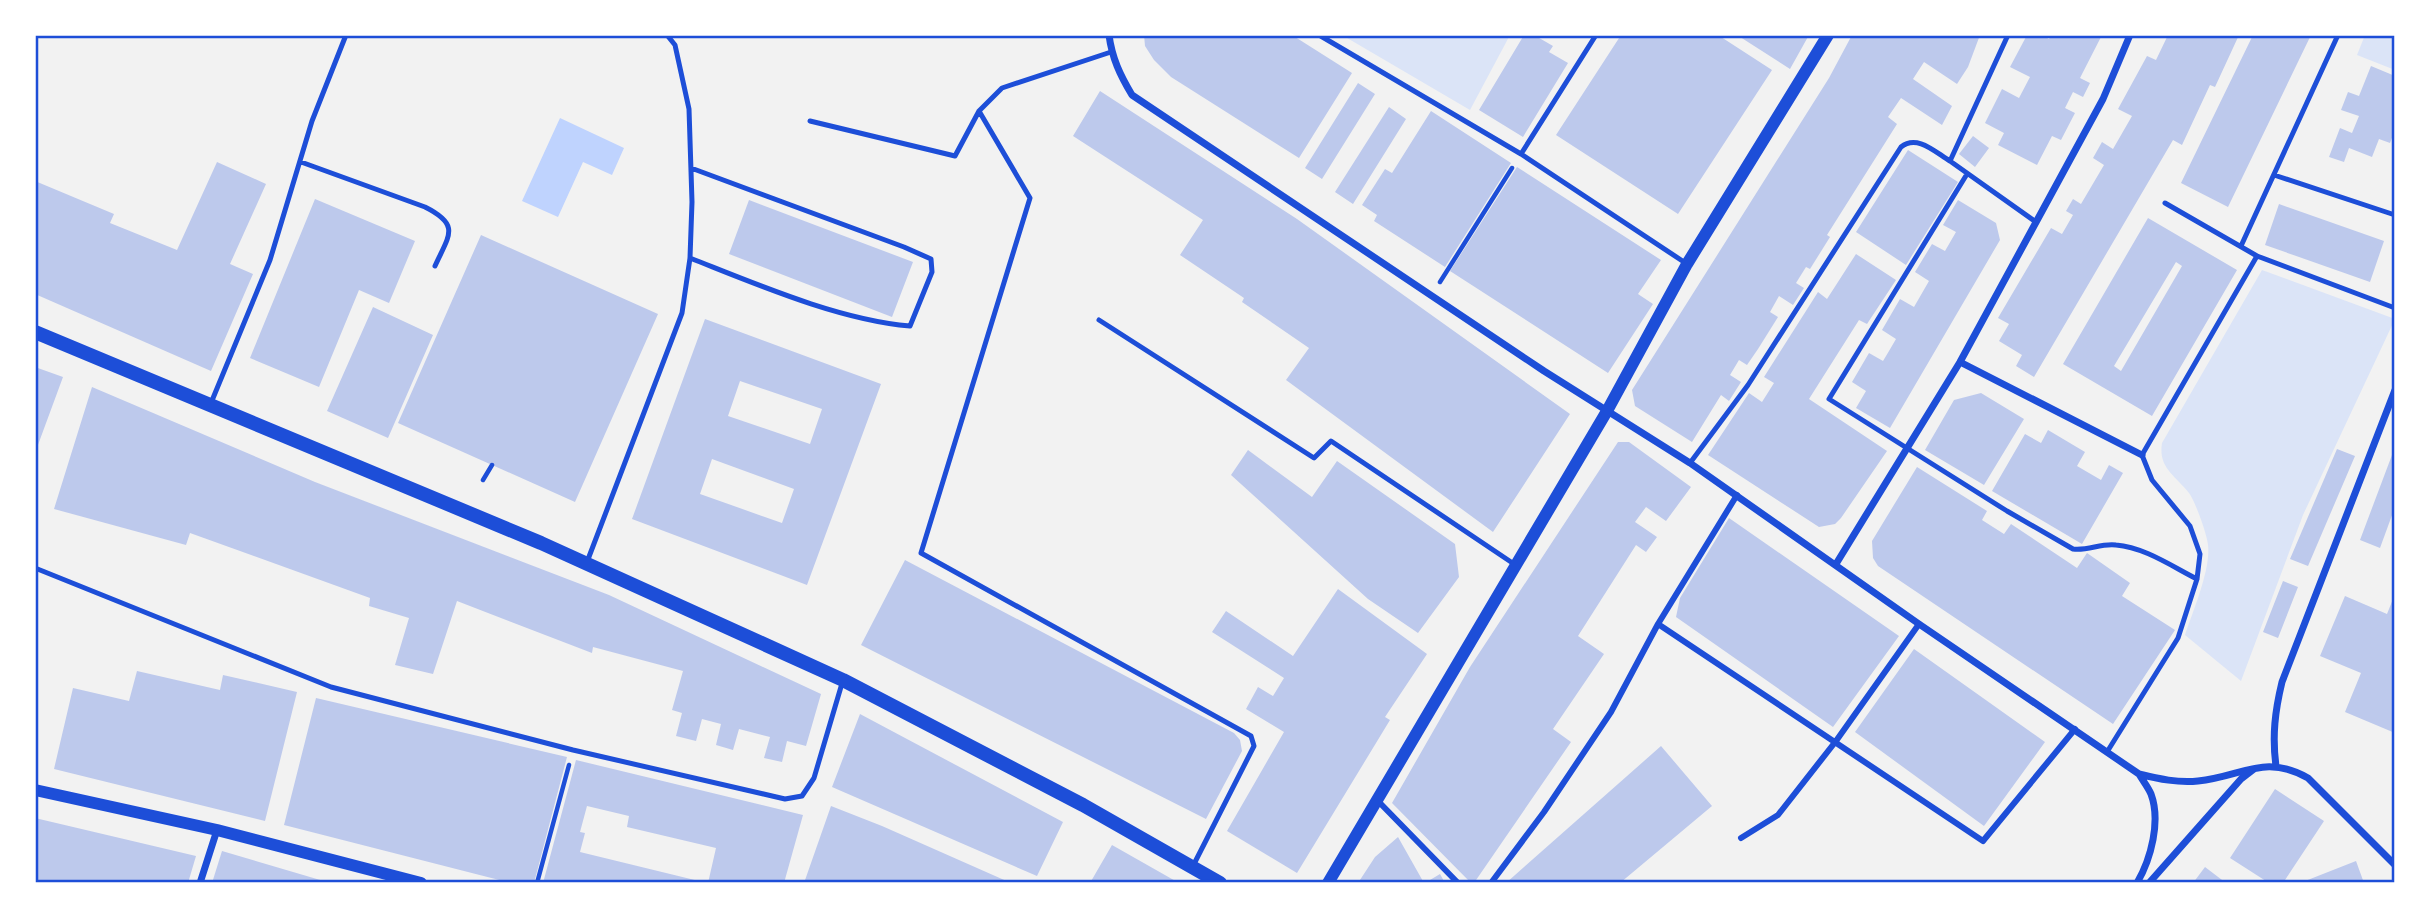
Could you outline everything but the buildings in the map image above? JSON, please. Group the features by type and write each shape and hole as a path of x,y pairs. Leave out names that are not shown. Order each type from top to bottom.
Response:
{"main road":[{"path":"35,332 403,484 586,563 843,680 1083,805 1220,883"}],"street":[{"path":"1109,35 1111,52 1119,74 1132,95 1544,372 1690,463 2139,774 2175,782 2200,781 2258,767 2292,769 2308,778 2395,864"},
{"path":"1328,883 1607,411 1687,264 1828,35"},
{"path":"1836,564 1960,362 2103,99 2130,35"},
{"path":"1960,362 2142,455"},
{"path":"2276,766 2274,716 2282,682 2395,390"},
{"path":"1492,883 1544,812 1611,712 1658,624 1737,495"},
{"path":"1658,624 1983,841 2075,729"},
{"path":"1741,838 1778,815 1836,741 1919,624"},
{"path":"2148,883 2241,779 2258,767"},
{"path":"2137,883 2143,873 2152,842 2155,811 2150,794 2139,774"},
{"path":"35,790 217,830 421,883"},
{"path":"1377,800 1458,883"},
{"path":"200,883 217,830"}],"lane":[{"path":"210,406 270,260 319,101 346,35"},
{"path":"586,563 682,313 690,258 689,109 675,45 667,35"},
{"path":"1521,153 1596,35"},
{"path":"1950,161 2008,35"},
{"path":"2241,246 2338,35"},
{"path":"1321,36 1521,153 1687,264"},
{"path":"810,121 955,156 979,111 1002,88 1111,52"},
{"path":"979,111 1030,198 921,553 1251,736 1254,746 1193,867"},
{"path":"1690,463 1748,385 1901,147 1909,141 1916,140 1950,161 2036,222"},
{"path":"301,162 425,206 442,215 448,223 448,236 435,266"},
{"path":"690,258 762,287 833,309 868,319 910,326 932,272 931,259 904,247 691,168"},
{"path":"1968,174 1829,399 1906,449 2073,549 2084,551 2116,545 2150,555 2197,579"},
{"path":"2274,174 2395,215"},
{"path":"2165,203 2258,256 2395,308"},
{"path":"2107,752 2178,638 2197,579 2200,554 2190,526 2151,480 2142,455 2258,256"},
{"path":"1099,320 1314,458 1331,440 1515,565"},
{"path":"35,568 331,687 573,750 785,799 802,796 814,778 843,680"}],"path":[{"path":"1432,295 1521,153"},
{"path":"483,480 492,465"},
{"path":"537,883 573,750"}],"shaded area":[{"path":"1342,35 1510,35 1470,110"},
{"path":"2365,35 2395,35 2395,70 2357,55"},
{"path":"2262,270 2395,319 2303,515 2241,681 2185,635 2204,578 2208,545 2191,497 2165,465 2161,452 2162,443"}],"water":[{"path":"560,118 624,148 612,175 583,162 558,217 522,201"}]}
